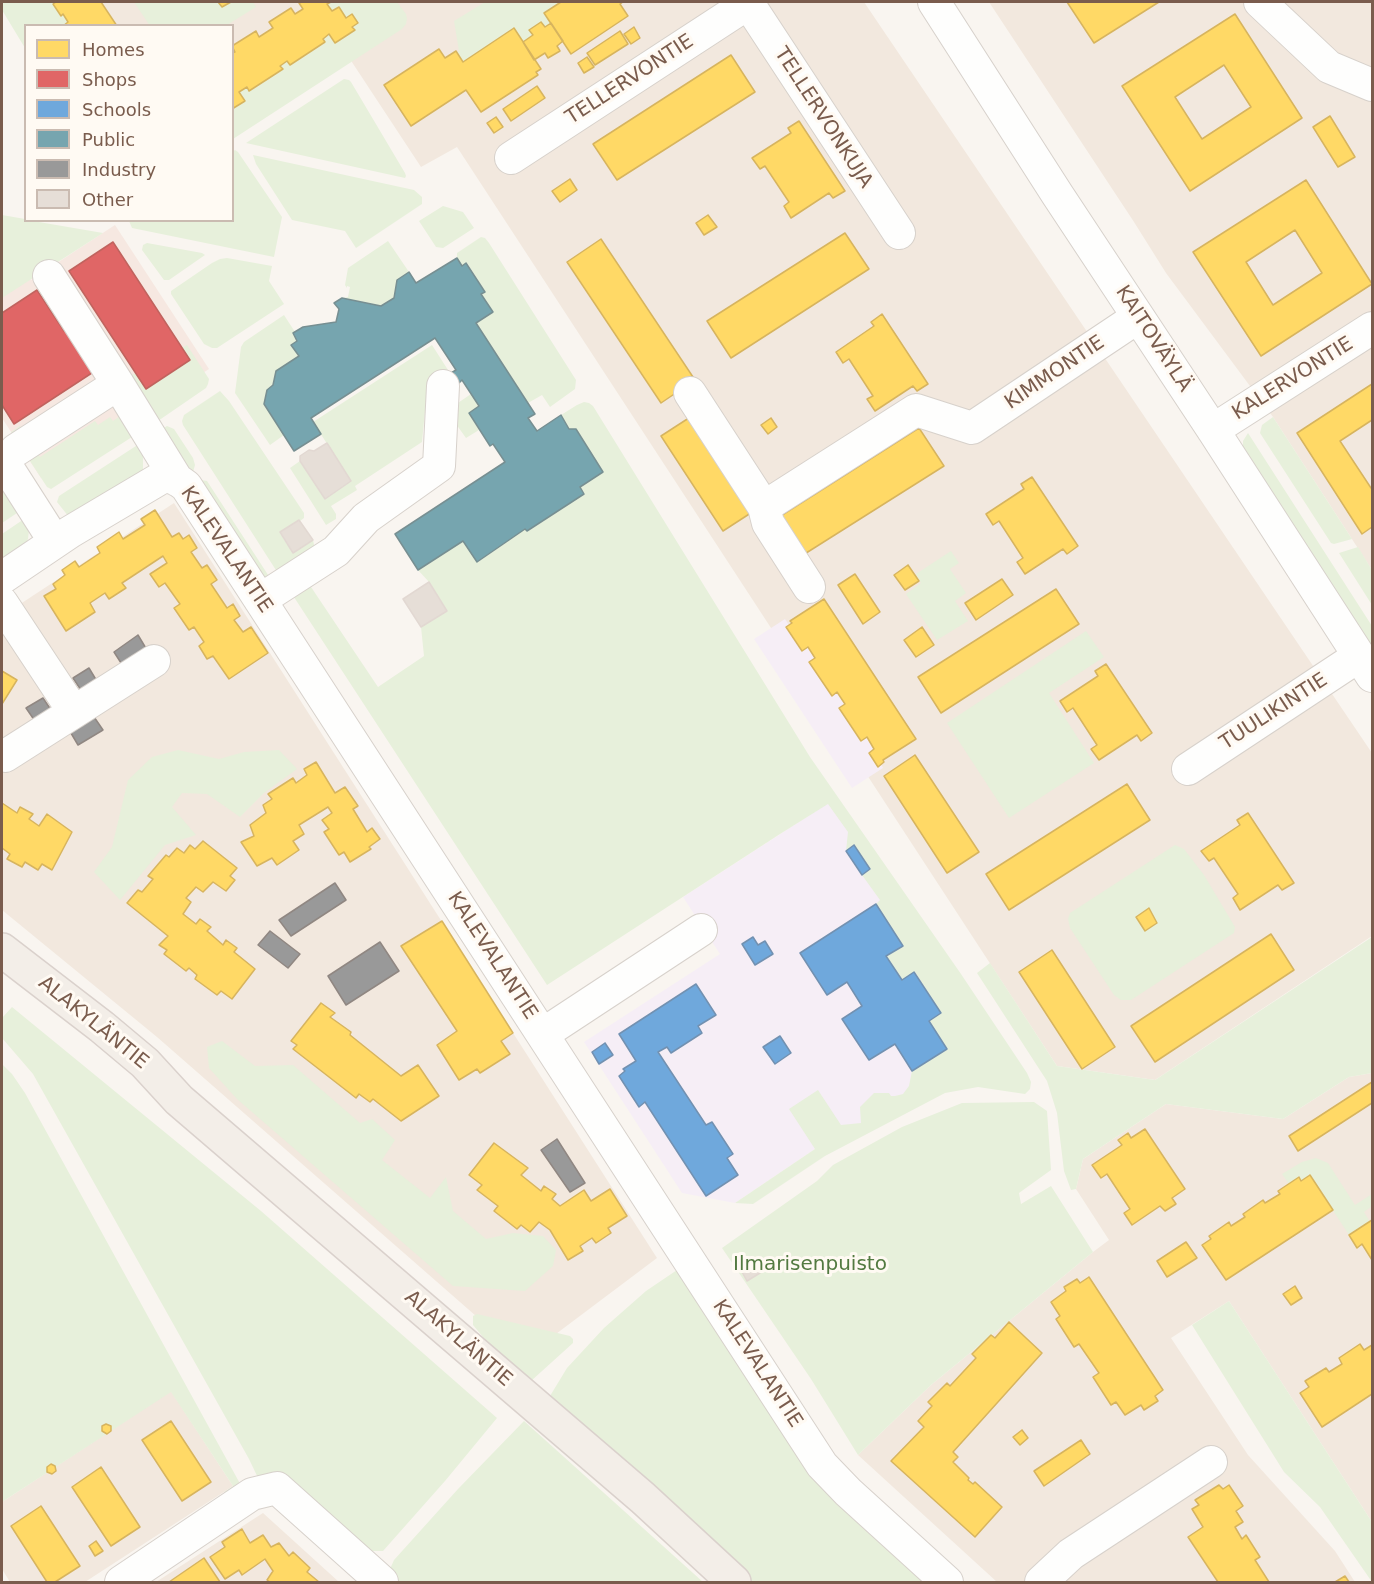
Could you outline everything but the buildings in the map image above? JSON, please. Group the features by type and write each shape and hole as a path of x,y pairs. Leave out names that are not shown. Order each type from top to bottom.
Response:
{"main road":[{"name":"ALAKYLÄNTIE","path":"2,950 146,1063 179,1100 643,1498 734,1582"},
{"name":"ALAKYLÄNTIE","path":"2,978 27,994 138,1078 179,1100"}],"street":[{"name":"TELLERVONTIE","path":"511,158 749,2"},
{"name":"TELLERVONKUJA","path":"749,2 899,234"},
{"name":"KAITOVÄYLÄ","path":"934,2 1366,666"},
{"path":"1260,2 1329,67 1372,85"},
{"path":"49,276 177,480"},
{"name":"KIMMONTIE","path":"764,507 916,410 972,428 1138,317"},
{"name":"KALERVONTIE","path":"1213,430 1372,328"},
{"path":"55,542 9,455 118,384"},
{"path":"260,600 336,551 366,518 439,466 443,386"},
{"path":"690,393 764,507 768,523 809,586"},
{"name":"KALEVALANTIE","path":"2,578 55,542 161,478 172,476 186,486 822,1466 947,1582"},
{"path":"2,603 74,712"},
{"path":"5,756 154,661"},
{"name":"TUULIKINTIE","path":"1188,769 1366,666"},
{"path":"543,1034 701,930"},
{"path":"1041,1582 1071,1554 1211,1462"},
{"path":"121,1582 252,1494 277,1488 382,1582"}],"shaded area":[{"path":"34,2 864,2 1372,753 1372,936 1155,1080 1057,1066 457,147 421,167 342,47 234,116 234,24 48,24"},
{"path":"989,2 1372,2 1372,570 1273,417 1166,273"},
{"path":"115,225 209,369 41,478 2,418 2,238 31,280"},
{"path":"174,503 657,1258 524,1358 157,1037 2,910 2,616"},
{"path":"785,619 789,625 787,627 802,651 808,647 815,658 809,662 831,696 837,692 845,704 839,708 860,741 867,737 874,749 869,753 878,766 881,764 883,768 852,788 754,639"},
{"path":"833,800 960,998 944,1074 847,1136 815,1149 735,1203 682,1193 584,1042 720,954 683,897"},
{"path":"1372,1073 1372,1522 1229,1301 1171,1338 1248,1455 1335,1551 1355,1582 997,1582 858,1455 931,1385 1109,1240 1076,1189 1083,1159 1166,1104 1283,1119 1349,1077"},
{"path":"171,1391 233,1486 85,1582 10,1582 2,1569 2,1502"},
{"path":"263,1513 339,1582 156,1582"}],"green space":[{"path":"2,2 56,2 53,4 68,22 65,24 24,24 24,46 2,10"},
{"path":"134,2 253,2 256,7 229,24 149,24"},
{"path":"331,2 397,2 406,14 406,24 402,29 234,138 234,108 245,101 239,92 247,87 250,91 282,70 280,66 287,61 290,65 324,42 323,39 329,34 335,43 354,30 352,27 358,23 352,14 346,18 339,7 332,11 327,4"},
{"path":"485,2 561,2 544,12 551,23 545,27 541,22 530,29 533,35 523,42 514,29 463,62 457,52 459,51 454,21"},
{"path":"344,79 351,82 405,173 405,178 246,143"},
{"path":"234,151 238,152 282,217 274,257 132,228 129,222 234,222"},
{"path":"253,155 414,190 422,197 422,204 356,248 345,231 292,220 256,164"},
{"path":"443,206 463,212 474,228 443,248 436,247 419,221"},
{"path":"2,215 24,219 24,222 38,222 103,233 2,298"},
{"path":"481,237 489,243 576,380 575,389 550,407 542,395 528,403 476,323 493,312 481,294 485,291 467,263 462,266 457,253"},
{"path":"388,241 409,272 397,280 394,298 381,306 344,298 348,297 350,287 347,286 347,288 345,285 348,268"},
{"path":"147,243 205,255 169,280 164,280 142,250 143,245"},
{"path":"227,258 272,266 269,281 284,304 217,348 212,348 204,344 171,291 212,263"},
{"path":"284,315 295,332 293,334 297,341 291,345 299,356 276,371 273,385 267,390 264,404 284,435 270,445 235,393 241,347 244,342"},
{"path":"187,345 209,379 208,384 206,388 155,423 132,397 132,375 136,373 147,388 190,360 182,348"},
{"path":"432,345 448,370 435,378 428,379 422,442 355,486 357,490 331,506 336,519 326,525 290,468 300,461 325,499 351,481 313,422"},
{"path":"220,391 304,513 304,518 280,533 293,553 313,540 315,549 281,578 183,425 184,415"},
{"path":"471,394 479,406 469,413 479,430 466,438 451,417 452,407"},
{"path":"584,402 593,406 810,757 1027,1073 1031,1082 1030,1089 1025,1094 978,1087 945,1093 825,1156 753,1204 735,1203 815,1149 789,1109 818,1090 841,1125 861,1123 860,1107 874,1093 889,1093 891,1096 903,1094 909,1086 912,1071 947,1049 929,1021 941,1013 915,972 902,980 886,956 902,946 876,904 880,900 862,875 870,869 854,846 846,851 848,832 828,804 547,985 290,591 307,581 378,687 424,656 421,627 447,611 429,582 418,570 463,541 478,562 525,529 528,531 584,494 580,487 603,472 576,430 569,429 561,415"},
{"path":"120,416 132,437 51,489 47,487 11,432 20,426 40,457 95,421 98,425 110,417 113,421"},
{"path":"1273,417 1352,539 1331,543 1260,433 1262,425"},
{"path":"167,426 174,429 193,458 195,465 193,472 186,471 157,432"},
{"path":"1248,433 1372,626 1372,655 1243,453 1243,441"},
{"path":"139,444 143,454 143,473 69,517 57,502 59,496"},
{"path":"2,476 23,509 2,523"},
{"path":"201,480 207,481 272,581 262,582"},
{"path":"27,517 29,530 24,548 2,565 2,534"},
{"path":"1358,547 1372,570 1372,605 1339,553"},
{"path":"951,551 959,563 950,569 966,593 955,601 968,621 937,640 906,594 921,583 916,574"},
{"path":"1086,631 1104,657 1049,693 1094,763 1009,818 947,723"},
{"path":"178,750 219,759 244,752 279,750 297,769 264,793 240,817 207,794 182,793 172,807 196,835 165,845 120,900 94,872 112,847 128,780 152,757"},
{"path":"1175,845 1184,849 1204,875 1235,927 1234,933 1131,1000 1121,1000 1114,995 1070,928 1068,919 1070,913"},
{"path":"1372,937 1372,1073 1349,1077 1283,1119 1166,1104 1083,1159 1076,1189 1071,1190 1064,1171 1057,1113 1047,1081 977,973 990,963 1057,1066 1155,1080"},
{"path":"12,1007 261,1211 497,1418 383,1551 369,1551 259,1480 33,1074 2,1038 2,1018"},
{"path":"222,1041 255,1066 293,1065 360,1123 372,1119 395,1140 382,1160 430,1198 446,1177 453,1211 486,1239 513,1233 543,1236 556,1250 553,1266 525,1291 453,1286 237,1099 209,1068 207,1047"},
{"path":"2,1064 25,1093 243,1489 229,1501 224,1492 233,1486 171,1392 2,1502"},
{"name":"Ilmarisenpuisto","path":"1034,1102 1047,1111 1051,1170 1019,1193 1021,1204 1051,1186 1093,1252 931,1385 858,1455 811,1379 722,1248 817,1181 833,1165 902,1127 962,1103"},
{"path":"1316,1158 1328,1163 1355,1205 1372,1194 1372,1206 1364,1212 1370,1222 1349,1235 1310,1175 1301,1181 1299,1178 1289,1184 1282,1174 1302,1162"},
{"path":"680,1268 927,1582 752,1582 580,1427 550,1396 567,1368 604,1328 646,1291"},
{"path":"1229,1301 1372,1522 1372,1582 1320,1507 1284,1472 1192,1325"},
{"path":"477,1314 570,1336 573,1343 531,1381 498,1355 473,1325 473,1316"},
{"path":"524,1421 703,1582 399,1582 390,1569 394,1560"}]}
